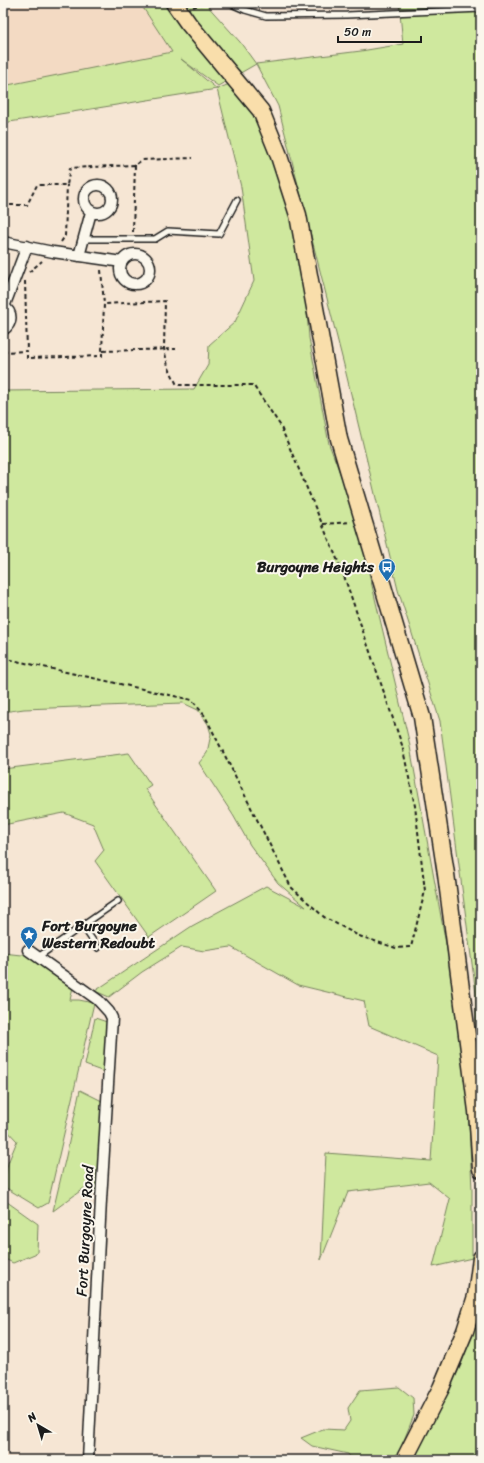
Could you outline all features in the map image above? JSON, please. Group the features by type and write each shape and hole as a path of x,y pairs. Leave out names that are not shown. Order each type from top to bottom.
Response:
{"main road":[{"path":"174,3 188,23 261,111 278,154 298,215 339,439 422,717 450,905 477,1112 481,1169"},
{"path":"404,1460 441,1388 465,1332 476,1296 481,1258"}],"street":[{"path":"79,256 91,212"},
{"path":"3,242 53,252 122,262"},
{"path":"3,330 7,327 11,318 8,310 4,306 27,246"},
{"path":"28,950 38,957"},
{"name":"Fort Burgoyne Road","path":"38,957 104,1006 112,1018 101,1192 88,1460"}],"lane":[{"path":"229,3 245,10 266,16 347,15 481,10"},
{"path":"84,239 155,239 168,231 219,234 237,200"},
{"path":"38,957 118,900"},
{"path":"82,925 98,948"}],"path":[{"path":"101,259 104,304 102,356 27,358 25,275 53,252 65,236 67,185 70,168 135,165 142,160 193,158"},
{"path":"133,239 135,165"},
{"path":"3,205 27,205 37,185 67,185"},
{"path":"3,658 192,700 205,716 292,887 324,917 359,936 396,948 411,947 425,892 415,806 402,745 343,573 280,425 253,385 177,385 168,366 164,349 165,301 104,304"},
{"path":"102,351 176,349"},
{"path":"3,352 28,351"},
{"path":"322,524 363,521"}],"shaded area":[{"path":"3,3 140,3 172,52 3,86"}],"green space":[{"path":"140,3 205,3 240,42 256,64 218,86 181,59 217,89 3,123 3,86 172,52"},
{"path":"399,3 481,3 481,1098 476,1047 476,994 440,721 398,590 345,369 278,106 256,64 361,51 403,44"},
{"path":"237,81 263,115 300,223 309,338 329,444 354,510 409,741 466,1054 472,1190 472,1258 433,1267 450,1199 429,1182 348,1192 321,1260 326,1153 431,1161 438,1056 369,1026 364,1001 298,985 231,947 204,951 182,947 142,972 109,997 95,991 192,926 266,886 306,907 278,883 250,845 233,815 199,763 207,753 211,734 208,724 198,710 183,703 24,709 3,712 3,391 194,389 208,365 209,345 235,322 254,281 241,187 217,89"},
{"path":"129,753 151,785 145,789 216,891 149,937 95,861 104,850 93,824 64,813 3,825 3,769"},
{"path":"28,950 74,983 70,1000 94,1003 48,1203 39,1208 3,1186 8,1163 17,1141 3,1126 3,953 21,955"},
{"path":"95,1018 107,1022 104,1072 85,1065"},
{"path":"80,1090 104,1102 98,1194 87,1186 53,1211 66,1156"},
{"path":"3,1199 38,1224 37,1253 13,1263 3,1258"},
{"path":"481,1298 481,1460 413,1460 461,1365 472,1334"},
{"path":"399,1387 413,1398 414,1415 396,1460 353,1460 348,1454 312,1446 301,1438 323,1429 344,1430 350,1421 348,1408 360,1390"}],"place":[{"name":"Burgoyne Heights","path":"387,582"},
{"name":"Fort Burgoyne Western Redoubt","path":"29,950"}]}
